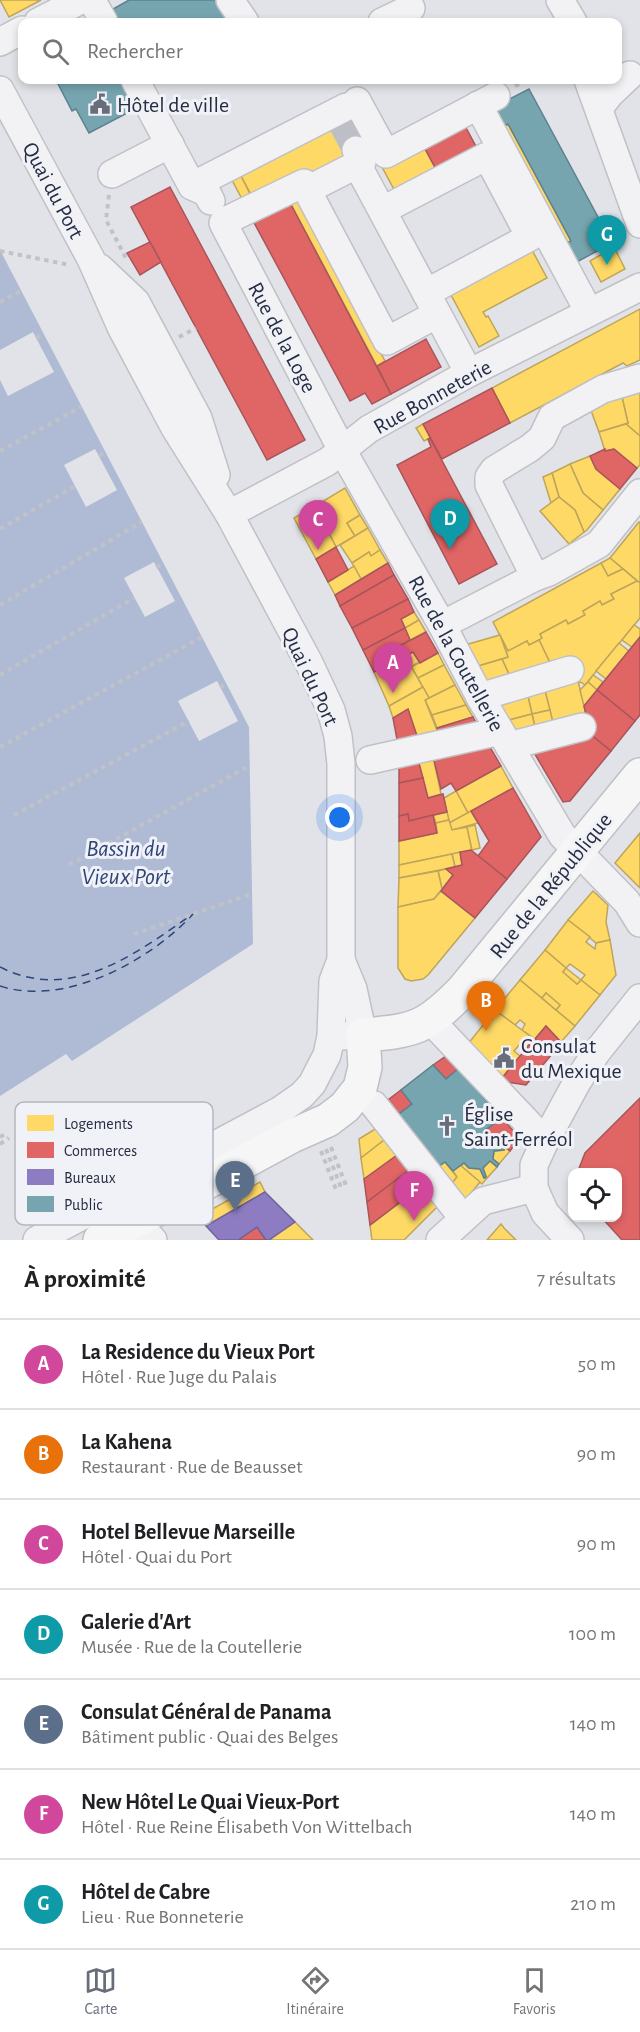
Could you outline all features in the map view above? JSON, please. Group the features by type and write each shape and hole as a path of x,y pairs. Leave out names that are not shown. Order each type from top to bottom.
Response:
{"main road":[{"name":"Rue de la République","path":"347,1036 413,1029 442,1011 463,990 640,775"},
{"path":"213,1196 319,1143 336,1098 347,1084 355,1067 347,1036"},
{"path":"100,1240 143,1231"}],"street":[{"path":"230,0 241,18"},
{"path":"554,0 562,18"},
{"path":"560,0 571,18"},
{"path":"390,18 419,4"},
{"path":"52,18 94,6"},
{"path":"0,42 18,32"},
{"name":"Rue de la Loge","path":"137,84 170,144 213,208 342,450"},
{"path":"590,84 640,224"},
{"path":"599,108 620,84"},
{"name":"Quai du Port","path":"0,90 83,263 176,428 229,514 331,710 338,736 340,764 341,960 353,988 347,1036"},
{"path":"213,208 345,110 386,154 486,105 589,312"},
{"path":"112,174 170,144"},
{"path":"213,208 304,183 387,341 432,304 530,237 487,156 383,210"},
{"path":"308,190 357,157 469,373"},
{"name":"Rue Bonneterie","path":"229,514 327,462 369,429 469,373 640,287"},
{"path":"535,577 489,485 489,477 494,470 542,438 552,417 603,389 640,378"},
{"name":"Rue de la Coutellerie","path":"342,450 442,625 480,697 562,835 627,902 640,923"},
{"path":"442,625 549,572 599,544 640,493"},
{"path":"480,697 570,670"},
{"path":"370,760 582,727"},
{"path":"570,1240 545,1213 534,1184 534,1165 544,1141 577,1082 596,1053 640,998"},
{"path":"430,1020 544,1141"},
{"path":"213,1146 279,1111 302,1095 312,1084 327,1054 347,1036"},
{"path":"374,1105 463,1218"},
{"path":"440,1240 483,1202 534,1184"},
{"path":"38,1240 66,1225"}],"path":[{"path":"112,174 106,220 118,244"},
{"path":"0,251 83,263"},
{"path":"0,302 21,291"},
{"path":"170,342 196,328"},
{"path":"36,338 43,334"},
{"path":"0,451 81,406"},
{"path":"99,456 105,452"},
{"path":"0,529 75,486"},
{"path":"0,605 142,522"},
{"path":"156,567 164,564"},
{"path":"0,675 134,598"},
{"path":"0,747 202,637"},
{"path":"220,687 226,684"},
{"path":"14,815 189,722"},
{"path":"69,865 249,766"},
{"path":"134,934 252,894"},
{"path":"0,1137 8,1135 0,1144"},
{"path":"319,1143 342,1190 319,1143"}],"water":[{"name":"Bassin du Vieux Port","path":"0,250 249,727 253,944 72,1061 66,1054 0,1096"}],"pier":[{"path":"33,332 54,372 8,396 0,380 0,350"},
{"path":"95,449 117,490 86,507 64,465"},
{"path":"154,562 175,601 145,617 124,578"},
{"path":"217,681 238,721 199,741 178,701"}],"building: Logements":[{"path":"0,0 41,0 9,17"},
{"path":"355,113 371,143 256,204 240,174"},
{"path":"508,124 571,241 565,244 502,127"},
{"path":"423,145 438,173 397,195 382,167"},
{"path":"241,176 250,194 242,199 232,180"},
{"path":"295,193 385,361 377,366 287,197"},
{"path":"614,247 625,269 601,282 590,261"},
{"path":"532,250 547,278 483,312 486,317 488,316 499,336 479,347 450,293"},
{"path":"640,309 640,360 627,366 623,363 510,423 492,388"},
{"path":"640,392 640,436 626,424 628,423 622,397"},
{"path":"622,397 628,423 599,432 589,405"},
{"path":"423,424 430,438 424,441 416,428"},
{"path":"626,424 640,436 640,465 637,468 614,449 605,451 599,432"},
{"path":"590,456 596,469 620,489 603,510 583,493 570,464"},
{"path":"570,464 583,493 603,510 584,532 575,510 559,497 552,473"},
{"path":"552,473 559,497 551,503 543,477"},
{"path":"345,488 360,515 347,523 355,536 336,547 315,506"},
{"path":"559,497 575,510 584,532 569,544 540,511"},
{"path":"315,506 336,547 316,559 294,518"},
{"path":"360,515 368,528 355,536 347,523"},
{"path":"640,522 640,583 610,558"},
{"path":"368,528 380,550 371,556 369,552 352,563 340,545"},
{"path":"380,550 388,563 361,579 352,563 369,552 371,556"},
{"path":"610,558 623,569 608,576 601,563"},
{"path":"601,563 608,576 623,569 637,581 611,594 614,599 602,605 600,601 583,611 585,615 568,624 566,620 540,634 542,638 539,640 529,645 527,641 508,651 493,622"},
{"path":"354,566 361,579 335,595 328,582"},
{"path":"637,581 640,583 640,618 585,685 578,683 573,664 553,669 539,640 542,638 540,634 566,620 568,624 585,615 583,611 600,601 602,605 614,599 611,594"},
{"path":"414,612 419,620 405,628 401,619"},
{"path":"419,620 426,632 410,640 405,628"},
{"path":"634,625 640,629 640,637 632,647 622,640"},
{"path":"500,635 508,651 527,641 529,645 539,640 553,669 512,681 502,659 508,657"},
{"path":"500,635 508,657 475,667 465,645"},
{"path":"619,643 629,651 606,679 596,671"},
{"path":"413,652 419,662 411,667 405,656"},
{"path":"438,653 444,665 418,678 411,667"},
{"path":"405,656 423,687 389,706 374,672"},
{"path":"502,659 512,681 485,689 475,667"},
{"path":"444,665 455,685 429,698 418,678"},
{"path":"593,675 603,682 597,690 588,682"},
{"path":"577,677 587,717 554,727 544,687"},
{"path":"588,682 597,690 584,706 580,690"},
{"path":"455,685 466,705 432,715 425,700"},
{"path":"423,687 429,698 425,700 441,740 420,745 408,709 393,718 389,706"},
{"path":"544,687 550,710 532,714 527,692"},
{"path":"527,692 532,714 509,720 497,700"},
{"path":"466,705 473,717 437,728 432,715"},
{"path":"550,710 554,727 536,732 532,714"},
{"path":"532,714 536,732 518,737 509,720"},
{"path":"432,752 441,794 428,798 417,756"},
{"path":"501,766 513,788 468,813 456,791"},
{"path":"456,791 468,813 449,823 444,798"},
{"path":"471,811 478,823 452,830 449,823"},
{"path":"447,812 449,820 436,823 433,815"},
{"path":"449,820 452,830 467,827 472,850 399,865 399,841 437,833 436,823"},
{"path":"475,825 480,848 472,850 467,827"},
{"path":"640,833 640,888 615,863"},
{"path":"460,852 462,865 455,867 452,854"},
{"path":"452,854 455,867 399,878 399,865"},
{"path":"446,869 453,875 442,889 438,871"},
{"path":"438,871 442,889 434,899 398,907 399,878"},
{"path":"441,891 475,918 428,975 423,979 411,981 405,979 398,968 398,907 434,899"},
{"path":"593,891 608,905 606,922 610,940 596,943 568,920"},
{"path":"568,920 590,937 586,942 595,949 596,943 610,940 616,975 600,995 581,980 585,975 570,964 566,968 545,950"},
{"path":"545,950 566,968 563,972 577,984 581,980 600,995 575,1026 556,1010 560,1005 546,993 542,998 520,980"},
{"path":"566,968 581,980 577,984 563,972"},
{"path":"520,980 575,1026 561,1042 546,1026 535,1039 522,1030 525,1024 520,1020 515,1025 495,1010"},
{"path":"546,993 560,1005 556,1010 542,998"},
{"path":"495,1010 534,1039 526,1048 520,1044 514,1051 520,1056 502,1078 468,1044"},
{"path":"380,1126 388,1137 361,1158 359,1139"},
{"path":"388,1137 400,1153 364,1179 361,1158"},
{"path":"505,1147 510,1151 499,1164 493,1159 494,1151 504,1150"},
{"path":"490,1161 497,1167 487,1178 483,1168"},
{"path":"445,1162 457,1177 449,1187 435,1169"},
{"path":"464,1163 469,1168 480,1169 484,1178 487,1178 482,1184 461,1166"},
{"path":"460,1165 480,1182 462,1204 449,1187 457,1177 453,1171"},
{"path":"260,1182 265,1192 213,1222 213,1209"},
{"path":"424,1184 440,1204 404,1240 372,1240 370,1225"},
{"path":"295,1222 313,1240 269,1240"},
{"path":"501,1224 504,1228 516,1240 487,1240"}],"building: Commerces":[{"path":"464,124 479,152 438,173 423,145"},
{"path":"170,187 305,440 267,460 131,207"},
{"path":"287,197 391,394 372,404 365,393 350,401 251,217"},
{"path":"150,242 161,262 140,275 127,253"},
{"path":"426,339 441,367 391,394 377,366"},
{"path":"492,388 510,423 442,459 423,424"},
{"path":"430,438 497,564 459,584 397,465 431,447 428,439"},
{"path":"605,449 605,451 614,449 637,468 620,489 596,469 590,456"},
{"path":"336,547 348,570 328,582 316,559"},
{"path":"388,563 394,575 340,606 335,595"},
{"path":"394,575 408,599 352,628 340,606"},
{"path":"408,599 414,612 401,619 405,628 363,650 352,628"},
{"path":"405,628 410,640 394,649 399,659 374,672 363,650"},
{"path":"426,632 438,653 420,663 413,652 399,659 394,649"},
{"path":"640,637 640,715 635,721 597,690"},
{"path":"597,690 635,721 611,751 590,734 584,706"},
{"path":"408,709 420,745 399,750 393,718"},
{"path":"473,717 481,731 441,740 437,728"},
{"path":"590,734 611,751 570,801 563,802 533,751"},
{"path":"486,740 501,766 456,791 451,783 441,789 432,752"},
{"path":"417,756 423,778 399,783 399,759"},
{"path":"423,778 428,798 443,794 447,812 409,821 408,814 399,816 399,783"},
{"path":"513,788 541,837 507,879 478,856 489,841 471,811"},
{"path":"408,814 409,821 433,815 437,833 399,841 399,816"},
{"path":"471,850 507,879 475,918 441,891 453,875 446,869 462,865 460,852"},
{"path":"546,1026 561,1042 553,1053 535,1039"},
{"path":"534,1039 553,1053 526,1085 507,1082 502,1078"},
{"path":"446,1056 458,1069 446,1079 433,1065"},
{"path":"401,1090 412,1104 395,1117 384,1103"},
{"path":"640,1098 640,1240 622,1240 606,1222 622,1222 622,1168 579,1168 585,1153"},
{"path":"502,1118 517,1135 516,1143 510,1151 505,1147 495,1147 484,1131"},
{"path":"400,1153 412,1168 367,1202 364,1179"},
{"path":"412,1168 424,1184 370,1225 367,1202"},
{"path":"257,1227 266,1240 238,1240"}],"building: Bureaux":[{"path":"265,1192 295,1222 269,1240 266,1240 257,1227 238,1240 219,1240 206,1226 213,1225 213,1222"}],"building: Public":[{"path":"129,0 224,0 233,14 229,18 118,18 113,9"},
{"name":"Hôtel de ville","path":"58,84 121,84 135,109 89,133 76,109 72,111"},
{"path":"529,89 612,243 575,263 565,244 571,241 508,124 502,127 492,108"},
{"name":"Église Saint-Ferréol","path":"433,1065 446,1079 458,1069 502,1118 484,1131 495,1147 505,1147 504,1150 494,1151 493,1159 499,1164 497,1167 490,1161 483,1168 486,1177 484,1178 480,1169 469,1168 464,1163 453,1171 445,1162 435,1169 395,1117 412,1104 401,1090"}],"ferry route":[{"path":"0,986 25,991 52,990 78,985 105,976 154,948 193,914"},
{"path":"0,967 26,977 51,980 76,977 100,970 124,959 190,916"}],"tunnel":[{"path":"340,120 356,150"}],"place":[{"name":"Hôtel de ville","path":"100,104"},
{"name":"Hôtel de Cabre","path":"607,265"},
{"name":"Galerie d'Art","path":"450,549"},
{"name":"Hotel Bellevue Marseille","path":"318,550"},
{"name":"La Residence du Vieux Port","path":"393,693"},
{"name":"La Kahena","path":"486,1031"},
{"name":"Consulat du Mexique","path":"504,1058"},
{"name":"Église Saint-Ferréol","path":"447,1126"},
{"name":"Consulat Général de Panama","path":"235,1211"},
{"name":"New Hôtel Le Quai Vieux-Port","path":"414,1221"}]}
